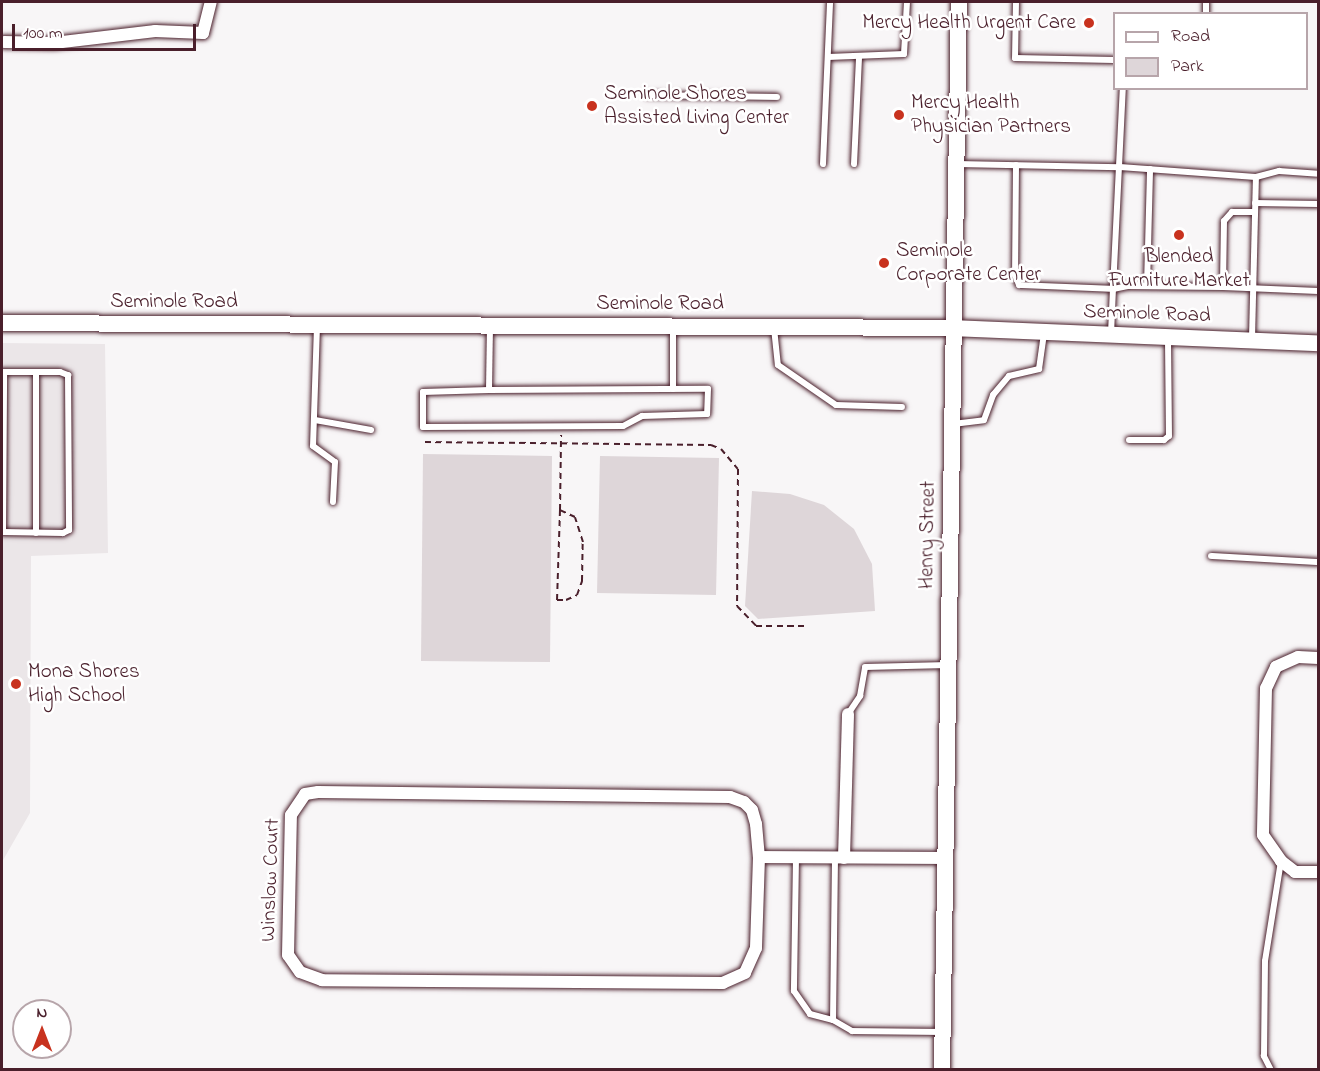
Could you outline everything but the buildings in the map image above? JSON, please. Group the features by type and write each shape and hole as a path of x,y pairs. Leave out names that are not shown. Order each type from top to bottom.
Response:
{"street":[{"path":"4,42 54,43 155,31 203,33 211,2"},
{"name":"Henry Street","path":"942,1070 959,2"},
{"name":"Seminole Road","path":"2,323 953,328 1318,343"},
{"path":"1318,658 1299,657 1276,667 1266,688 1263,835 1281,861 1295,872 1318,872"},
{"path":"839,858 848,714"},
{"name":"Winslow Court","path":"304,794 730,797 744,802 752,810 759,857 756,948 745,973 723,983 322,980 300,972 288,955 291,815 304,794"},
{"path":"759,857 944,858"}],"lane":[{"path":"823,164 830,2"},
{"path":"828,57 904,54 907,2"},
{"path":"1016,2 1015,58 1113,60"},
{"path":"854,164 859,57"},
{"path":"1111,335 1123,90"},
{"path":"647,95 777,97"},
{"path":"957,164 1120,167 1256,177 1279,171 1318,174"},
{"path":"1016,165 1015,274 1019,285 1113,289 1147,286 1318,291"},
{"path":"1147,286 1150,169"},
{"path":"1252,340 1256,177"},
{"path":"1254,203 1318,204"},
{"path":"1223,287 1224,221 1232,212 1254,212"},
{"path":"317,325 313,446 335,462 333,502"},
{"path":"489,326 489,390"},
{"path":"673,327 673,389"},
{"path":"774,327 778,365 836,405 902,407"},
{"path":"952,424 984,420 993,395 1009,376 1039,369 1044,332"},
{"path":"1129,441 1164,441 1169,436 1168,337"},
{"path":"3,372 68,375 69,530 36,533 3,532 3,372"},
{"path":"36,372 36,533"},
{"path":"673,389 708,389 707,414 642,416 623,426 423,427 423,392 673,389"},
{"path":"315,420 371,430"},
{"path":"1211,556 1318,562"},
{"path":"848,714 860,696 865,667 950,666"},
{"path":"796,858 794,991 810,1014 832,1020 852,1031 943,1032"},
{"path":"832,1020 839,858"},
{"path":"1270,1070 1263,1056 1264,961 1281,861"}],"path":[{"path":"560,510 575,517 583,542 582,581 577,595 566,600 557,600 561,426"},
{"path":"425,442 711,445 729,455 738,469 737,606 756,626 804,626"}],"shaded area":[{"name":"Mona Shores High School","path":"2,343 105,344 108,553 31,556 30,813 2,862"}],"green space":[{"path":"423,454 552,456 550,662 421,661"},
{"path":"600,456 719,458 716,595 597,593"},
{"path":"752,491 790,494 824,505 854,529 872,564 875,611 758,619 745,606"}],"place":[{"name":"Mercy Health Urgent Care","path":"1089,23"},
{"name":"Seminole Shores Assisted Living Center","path":"592,106"},
{"name":"Mercy Health Physician Partners","path":"899,115"},
{"name":"Blended Furniture Market","path":"1179,235"},
{"name":"Seminole Corporate Center","path":"884,263"},
{"name":"Mona Shores High School","path":"16,684"}]}
